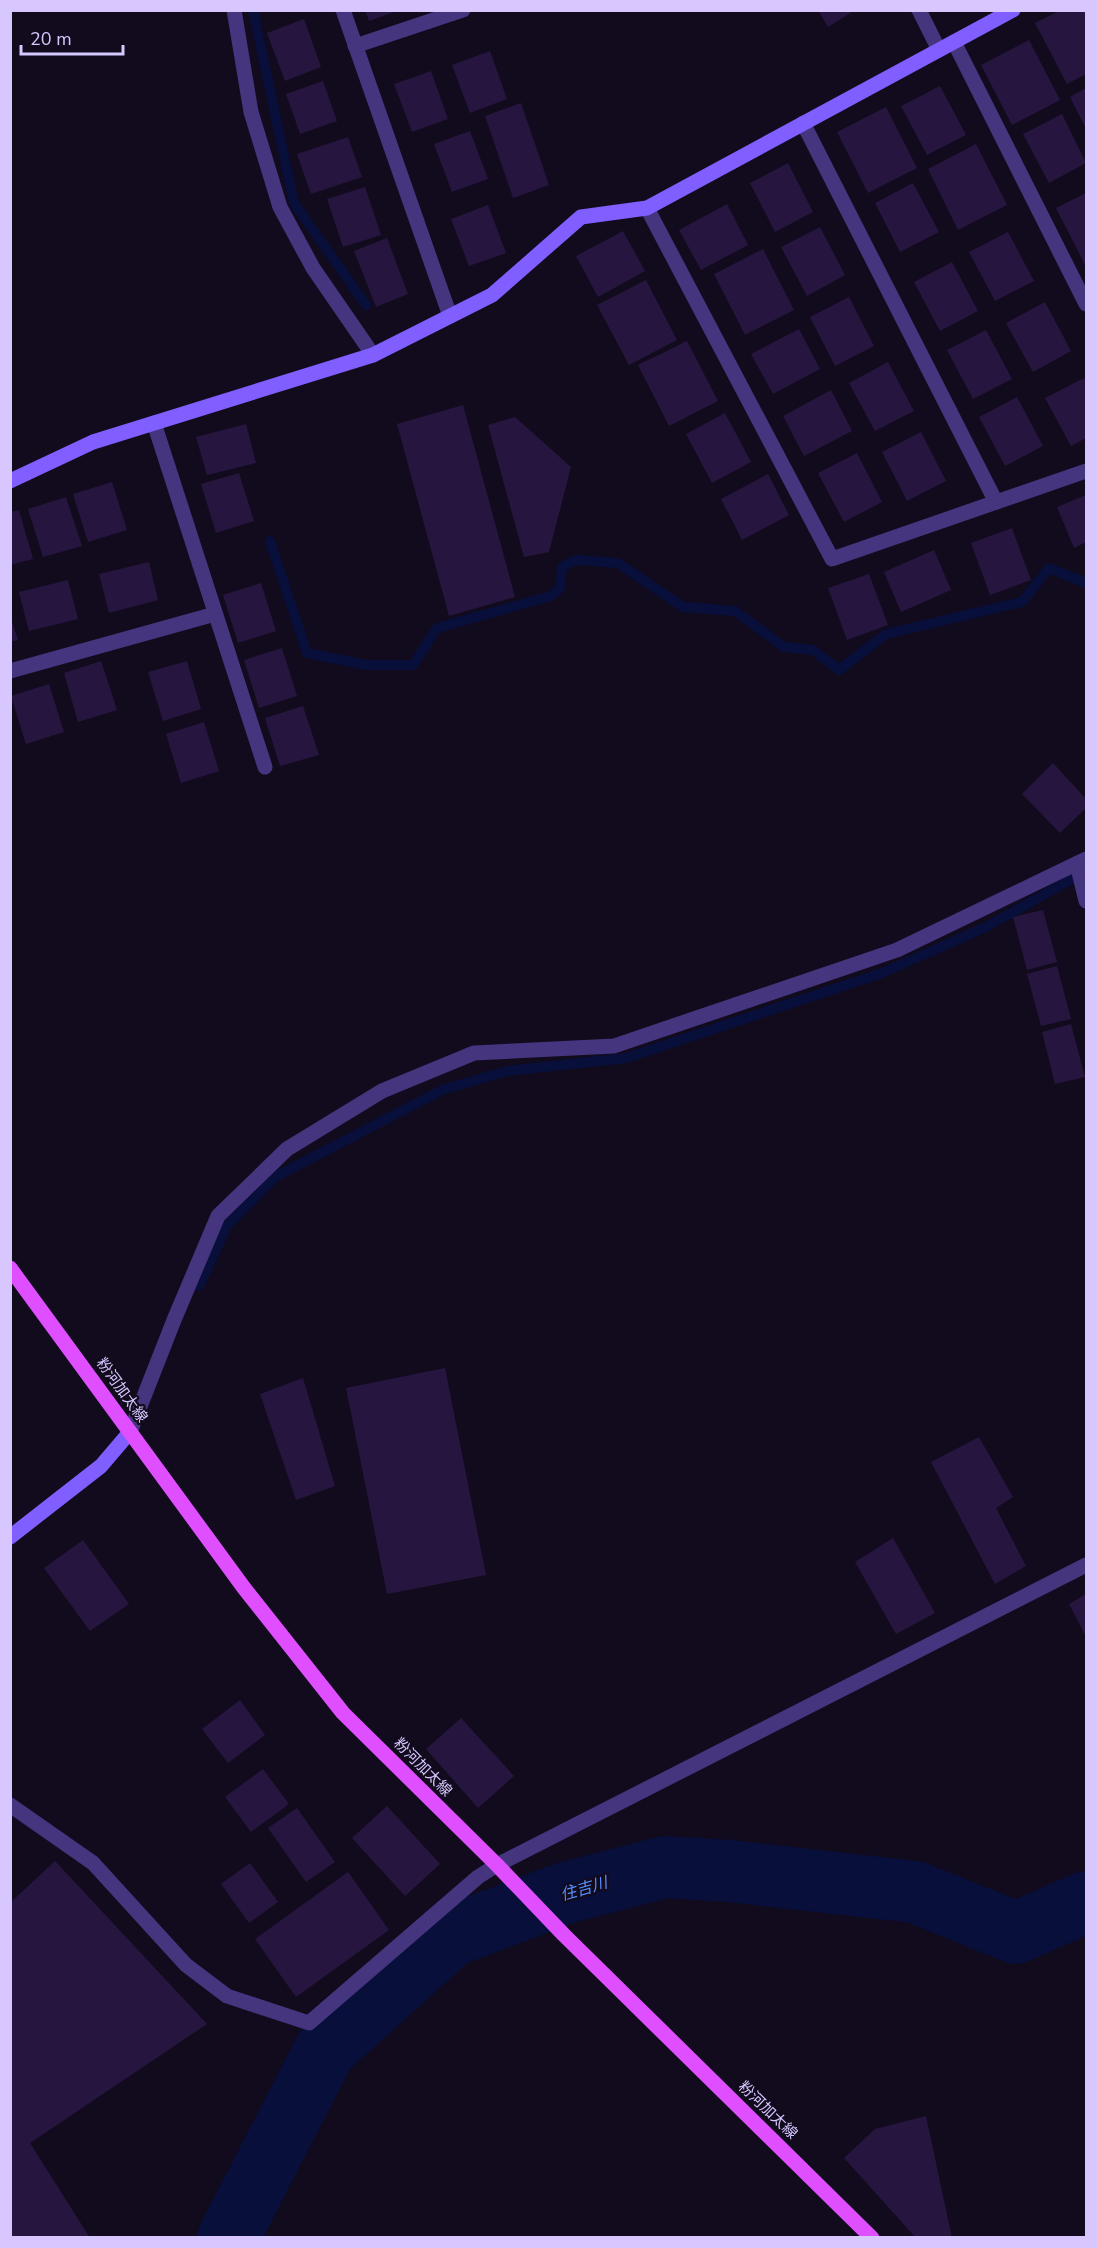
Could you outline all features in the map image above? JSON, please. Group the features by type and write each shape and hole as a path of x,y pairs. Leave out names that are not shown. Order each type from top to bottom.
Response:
{"main road":[{"name":"粉河加太線","path":"10,1268 244,1588 343,1713 497,1865 564,1935 872,2238"}],"street":[{"path":"234,10 251,112 280,207 313,268 373,355"},
{"path":"343,10 450,316"},
{"path":"356,46 463,10"},
{"path":"919,10 939,50"},
{"path":"10,481 93,442 373,355 492,295 581,217 647,208 1012,10"},
{"path":"954,42 1086,304"},
{"path":"803,123 996,502"},
{"path":"647,208 832,559 1086,471"},
{"path":"154,423 265,767"},
{"path":"10,671 216,614"},
{"path":"10,1537 101,1466 130,1432 218,1216 286,1149 382,1091 474,1053 614,1046 897,950 1082,861 1086,901"},
{"path":"10,1806 93,1863 186,1965 227,1996 309,2023 478,1877 497,1865 1086,1565"}],"building":[{"path":"365,10 397,10 397,11 369,21"},
{"path":"818,10 855,10 828,27"},
{"path":"1061,10 1086,10 1086,74 1067,84 1035,23"},
{"path":"304,19 321,67 285,81 267,33"},
{"path":"1029,40 1060,100 1012,125 981,65"},
{"path":"490,51 507,99 470,113 452,65"},
{"path":"431,71 448,119 412,132 394,84"},
{"path":"323,81 337,121 300,134 286,94"},
{"path":"940,86 966,135 927,155 901,106"},
{"path":"1086,88 1086,129 1070,97"},
{"path":"521,103 549,185 513,198 485,116"},
{"path":"886,107 917,168 868,193 837,132"},
{"path":"1062,114 1086,163 1049,183 1023,134"},
{"path":"470,131 488,179 452,192 434,144"},
{"path":"348,137 362,177 311,194 297,154"},
{"path":"976,144 1007,205 958,230 928,169"},
{"path":"788,163 813,212 775,232 750,183"},
{"path":"913,183 939,232 900,252 875,203"},
{"path":"365,187 381,235 343,247 327,199"},
{"path":"1086,193 1086,267 1056,208"},
{"path":"727,204 748,245 701,270 679,230"},
{"path":"488,205 506,253 469,266 451,219"},
{"path":"820,227 845,275 807,296 781,247"},
{"path":"623,231 645,271 598,297 576,256"},
{"path":"1008,232 1034,281 995,301 969,252"},
{"path":"387,238 408,294 376,307 354,251"},
{"path":"763,249 794,310 745,335 714,274"},
{"path":"952,262 978,311 940,331 914,282"},
{"path":"646,280 677,340 629,365 597,305"},
{"path":"849,297 874,346 835,366 810,317"},
{"path":"1045,302 1071,351 1033,372 1006,323"},
{"path":"799,329 820,369 773,394 751,354"},
{"path":"986,330 1012,379 973,399 947,350"},
{"path":"687,341 718,401 669,426 638,365"},
{"path":"888,362 914,411 875,431 849,383"},
{"path":"1084,378 1086,383 1086,438 1071,446 1045,398"},
{"path":"831,390 852,431 804,456 783,416"},
{"path":"1017,397 1043,446 1005,466 979,417"},
{"path":"463,405 515,597 449,616 397,424"},
{"path":"725,413 751,462 712,483 686,434"},
{"path":"515,417 571,467 549,552 524,557 488,425"},
{"path":"246,424 256,463 207,475 196,437"},
{"path":"921,432 946,481 907,501 882,452"},
{"path":"857,453 882,502 844,522 818,473"},
{"path":"239,473 254,521 216,533 201,484"},
{"path":"768,474 789,515 742,540 721,499"},
{"path":"112,482 127,530 88,542 73,494"},
{"path":"1086,495 1086,542 1074,548 1057,507"},
{"path":"66,497 82,546 43,557 28,509"},
{"path":"19,510 33,559 10,565 10,512"},
{"path":"1012,528 1031,580 990,595 971,543"},
{"path":"934,550 951,590 901,612 884,572"},
{"path":"149,562 158,600 109,613 99,574"},
{"path":"869,574 888,625 847,640 828,588"},
{"path":"68,580 78,619 29,631 19,592"},
{"path":"261,583 276,631 238,643 223,595"},
{"path":"10,616 18,640 10,642"},
{"path":"282,648 297,696 259,708 244,660"},
{"path":"101,661 117,710 78,722 64,673"},
{"path":"187,661 201,709 163,721 148,672"},
{"path":"49,684 64,732 26,744 11,696"},
{"path":"303,706 319,755 280,766 265,718"},
{"path":"204,722 219,771 181,783 166,734"},
{"path":"1053,763 1086,799 1086,808 1060,833 1022,794"},
{"path":"1043,910 1057,962 1027,970 1013,917"},
{"path":"1057,966 1071,1019 1041,1026 1027,974"},
{"path":"1071,1024 1085,1077 1055,1084 1042,1032"},
{"path":"445,1368 486,1575 387,1594 346,1388"},
{"path":"303,1378 335,1486 296,1500 260,1394"},
{"path":"979,1437 1013,1497 996,1508 1026,1566 995,1584 931,1462"},
{"path":"893,1538 935,1613 896,1634 855,1562"},
{"path":"83,1540 129,1604 90,1631 44,1568"},
{"path":"1086,1594 1086,1637 1069,1604"},
{"path":"240,1700 265,1735 228,1763 202,1729"},
{"path":"461,1718 514,1776 478,1808 426,1749"},
{"path":"263,1769 289,1804 251,1832 225,1797"},
{"path":"387,1806 440,1864 405,1896 352,1838"},
{"path":"297,1808 335,1862 306,1882 268,1828"},
{"path":"55,1861 207,2024 30,2143 90,2238 10,2238 10,1903"},
{"path":"250,1863 278,1902 249,1923 221,1884"},
{"path":"348,1872 389,1930 296,1997 255,1939"},
{"path":"926,2116 952,2238 916,2238 844,2158 875,2129"}],"waterway":[{"path":"253,10 294,203 366,305"},
{"path":"270,541 307,653 366,665 413,665 437,628 551,596 560,588 562,567 576,560 618,563 683,607 735,611 784,647 813,650 839,670 886,634 1022,602 1049,568 1086,583"},
{"path":"199,1286 227,1226 275,1177 442,1090 507,1071 626,1058 882,973 986,927 1086,871"},
{"name":"住吉川","path":"228,2238 325,2050 451,1936 565,1893 665,1867 729,1871 915,1892 1016,1933 1086,1902"}]}
